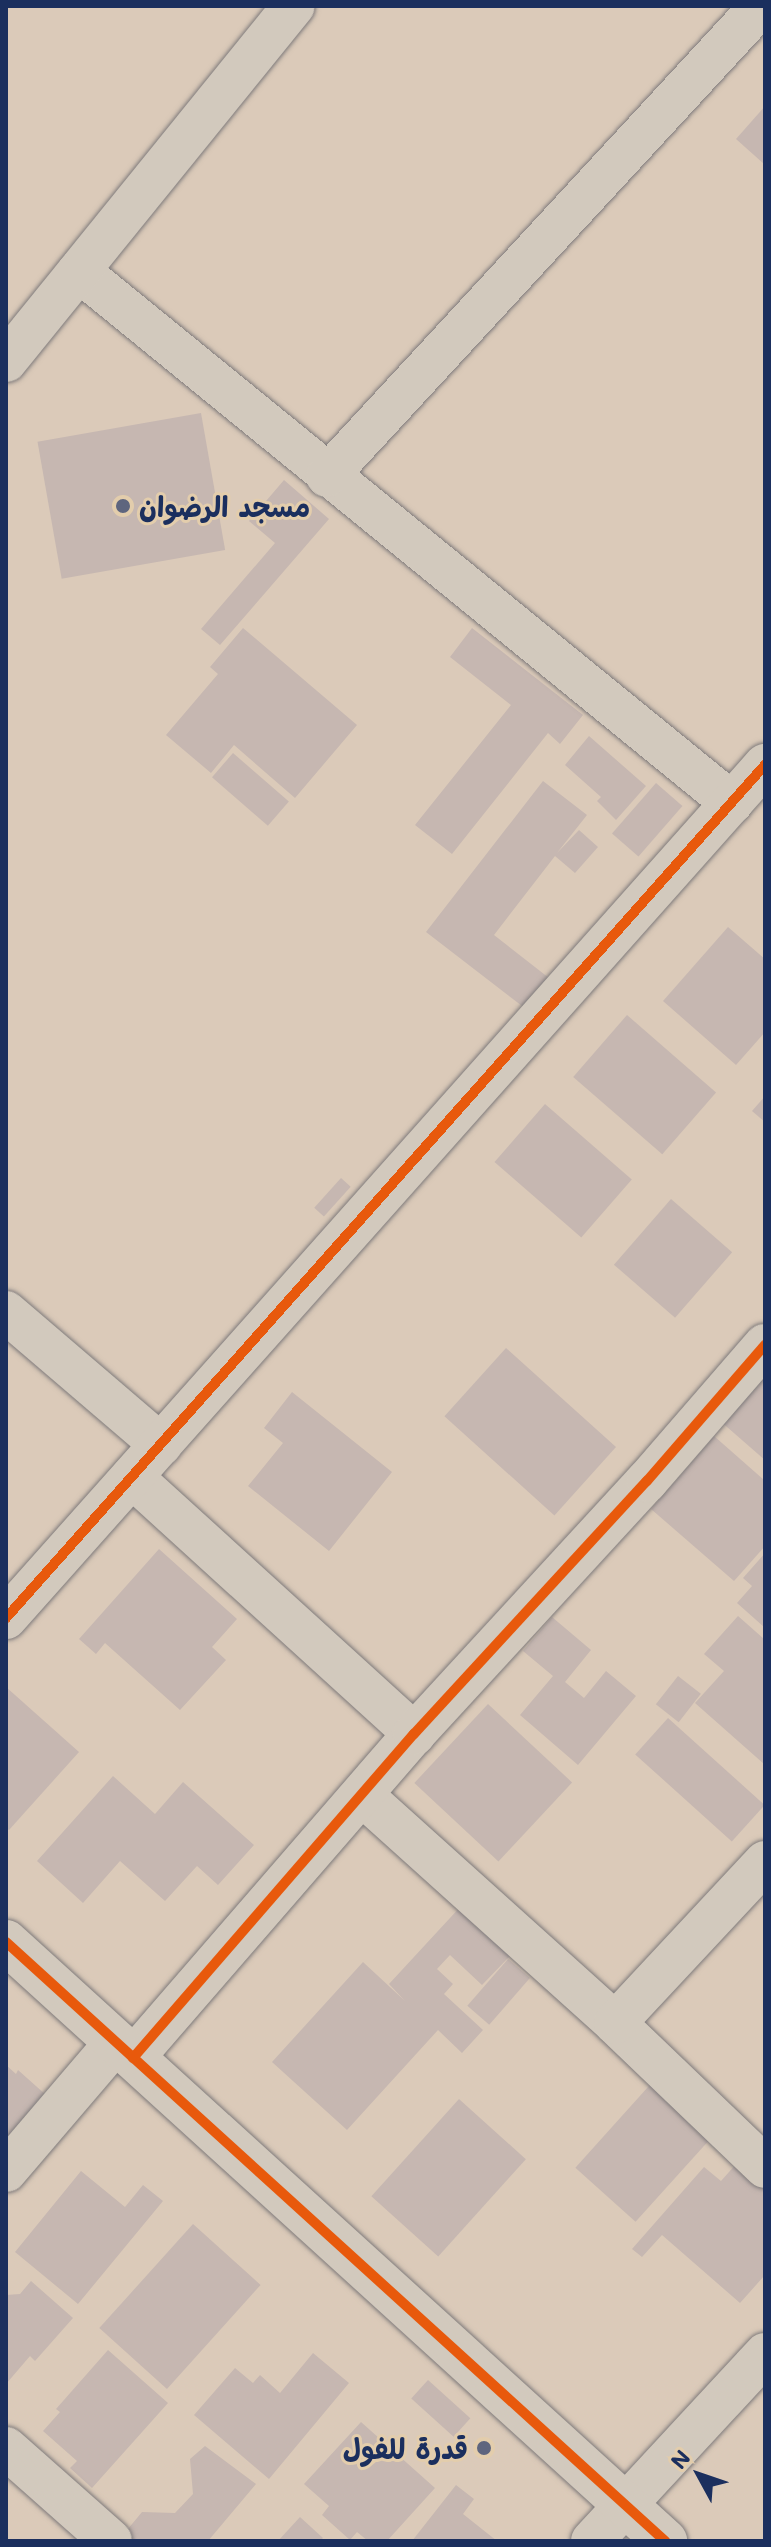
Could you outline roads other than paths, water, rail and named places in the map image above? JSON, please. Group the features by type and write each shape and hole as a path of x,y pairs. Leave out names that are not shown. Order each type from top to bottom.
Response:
{"street":[{"path":"6,361 293,6"},
{"path":"327,476 761,6"},
{"path":"79,271 732,803"},
{"path":"6,1618 765,765"},
{"path":"6,1312 161,1445"},
{"path":"6,2171 125,2050 362,1795 414,1734 647,1481 765,1345"},
{"path":"132,1477 414,1734"},
{"path":"362,1795 615,2023 765,2167"},
{"path":"615,2023 765,1862"},
{"path":"6,1942 665,2541"},
{"path":"592,2541 765,2354"},
{"path":"6,2448 111,2541"}],"place":[{"name":"مسجد الرضوان","path":"123,506"},
{"name":"قدرة للفول","path":"484,2448"}]}
